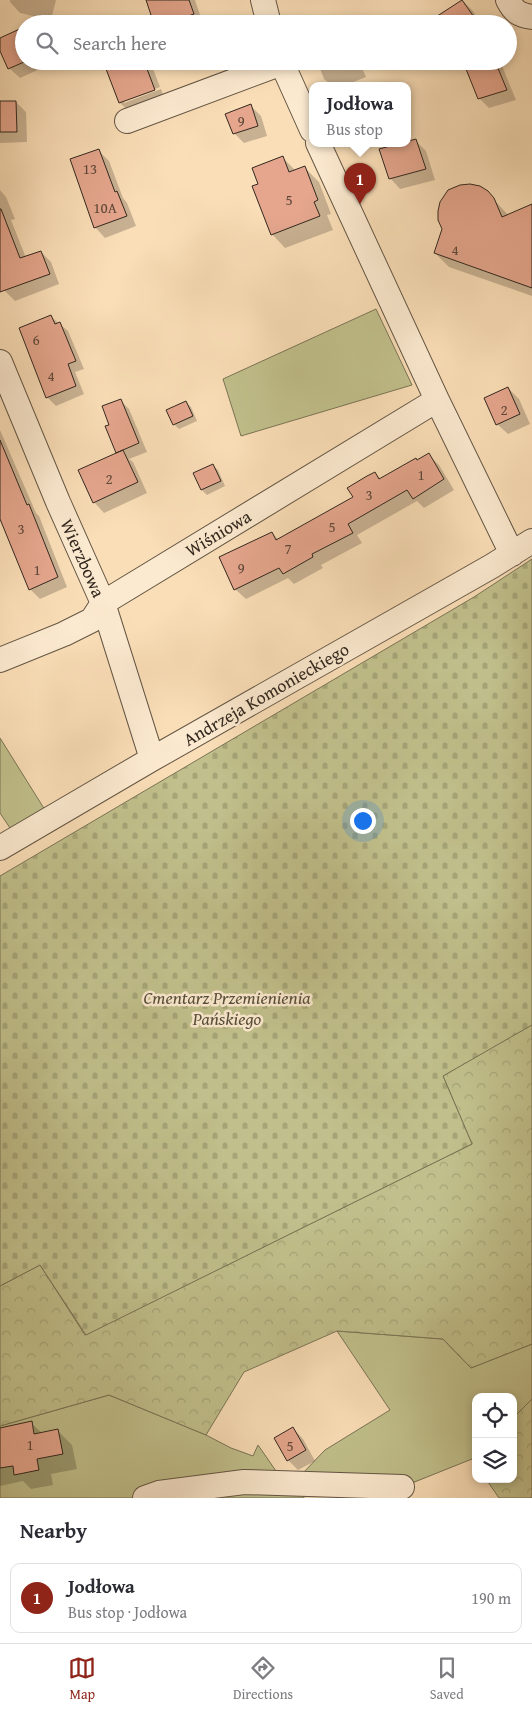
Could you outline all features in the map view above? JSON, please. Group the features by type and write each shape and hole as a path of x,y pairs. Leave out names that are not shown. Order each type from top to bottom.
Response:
{"street":[{"path":"263,0 267,15"},
{"path":"508,0 516,12 522,16 532,17"},
{"path":"127,121 260,70"},
{"path":"285,70 309,123"},
{"path":"320,147 437,400 512,554"},
{"name":"Wierzbowa","path":"0,362 58,502 103,602 152,759"},
{"name":"Wiśniowa","path":"0,660 64,634 92,620 103,602 437,400"},
{"name":"Andrzeja Komonieckiego","path":"0,848 532,541"},
{"path":"145,1498 159,1494 244,1482 402,1487"}],"green space":[{"path":"376,309 412,385 241,436 223,379"},
{"name":"Cmentarz Przemienienia Pańskiego","path":"532,559 532,1025 443,1076 472,1144 86,1335 40,1265 0,1286 0,876 474,597"},
{"path":"0,738 45,810 10,828 0,813"},
{"path":"532,1024 532,1344 471,1368 443,1339 337,1331 244,1372 206,1435 109,1395 0,1426 0,1286 40,1265 85,1335 472,1144 443,1076"},
{"path":"337,1331 443,1339 471,1368 532,1344 532,1399 517,1414 517,1393 472,1393 472,1459 402,1487 310,1492 303,1498 0,1498 0,1426 109,1395 253,1456 258,1445 276,1471 301,1475 325,1450 390,1410"},
{"path":"532,1399 532,1498 499,1498 489,1483 517,1483 517,1414"}],"building":[{"path":"146,0 189,0 194,14 191,15 151,15"},
{"path":"462,0 473,15 439,15"},
{"path":"15,31 15,66 8,69 0,51 0,38"},
{"path":"106,70 147,70 155,90 119,103"},
{"path":"466,70 499,70 507,90 478,99"},
{"path":"0,101 16,101 17,132 0,132"},
{"path":"251,104 258,126 233,134 225,114"},
{"path":"416,139 426,169 389,179 379,149 386,147 411,147 411,140"},
{"path":"99,149 115,192 117,191 127,216 94,228 70,159"},
{"path":"283,156 289,172 305,166 318,200 314,202 320,216 271,235 252,186 258,184 252,168"},
{"path":"460,185 480,186 488,191 494,198 502,217 532,204 532,288 434,253 442,229 438,220 440,202 448,190"},
{"path":"0,209 20,258 41,251 50,274 0,292"},
{"path":"51,315 55,324 60,322 76,361 68,364 76,386 46,398 19,328"},
{"path":"508,387 520,414 496,425 484,398"},
{"path":"121,399 139,443 116,453 105,426 109,425 102,406"},
{"path":"186,401 193,416 173,425 166,410"},
{"path":"0,440 27,505 29,504 58,577 29,590 0,519"},
{"path":"123,450 138,482 93,503 78,470"},
{"path":"429,453 444,479 413,499 407,490 348,524 353,533 312,554 313,557 283,574 279,568 234,590 219,557 272,532 276,540 353,497 347,488 367,476 375,472 379,479 416,458 417,460"},
{"path":"213,464 221,481 201,490 193,473"},
{"path":"32,1421 34,1434 58,1429 63,1454 37,1459 39,1470 14,1475 13,1466 0,1468 0,1428"},
{"path":"293,1427 306,1450 287,1461 274,1438"}],"place":[{"name":"Jodłowa","path":"360,204"}]}
